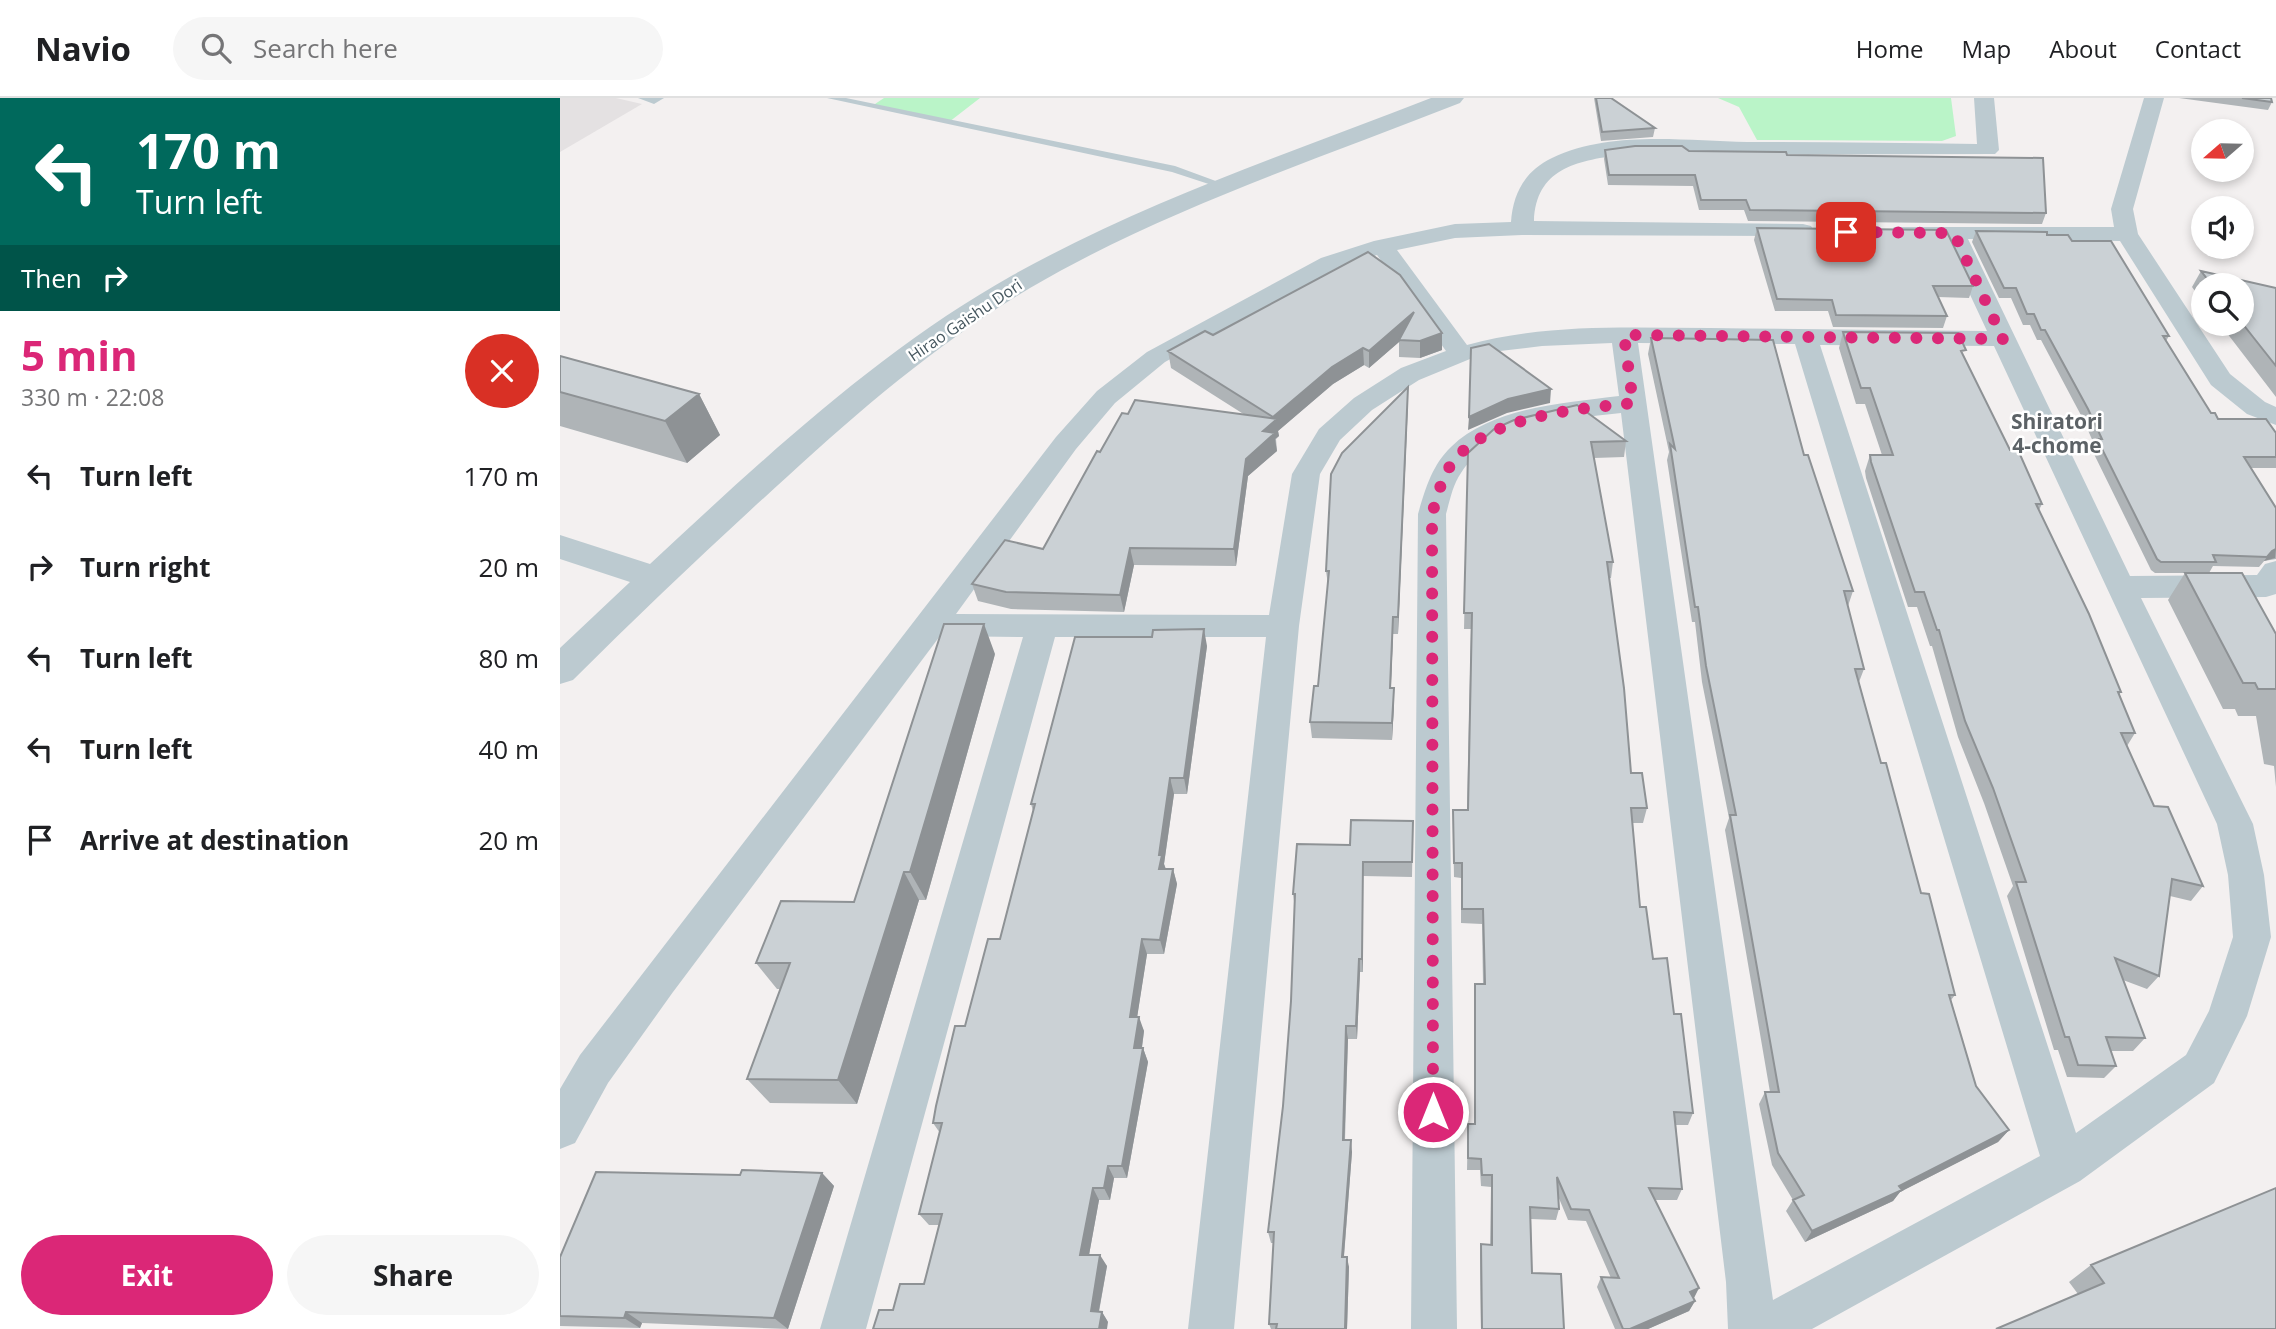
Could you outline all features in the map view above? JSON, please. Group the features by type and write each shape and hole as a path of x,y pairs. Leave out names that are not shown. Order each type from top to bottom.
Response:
{"street":[{"name":"Hirao Gaishu Dori","path":"560,670 655,578 821,429 926,344 1020,283 1078,252 1227,187 1452,98"},
{"path":"1522,228 1526,193 1542,173 1579,155 1634,148 1988,150 1984,98"},
{"path":"2154,98 2122,209 2127,233 2220,379 2256,408 2276,418"},
{"path":"560,1129 594,1069 650,991 931,625 1066,443 1106,397 1156,357 1329,263 1382,246 1455,230 1522,228 1828,232"},
{"path":"1870,232 2127,233"},
{"path":"1766,1329 2065,1166 2200,1069 2227,1016 2252,937 2246,875 2235,824 1954,233"},
{"path":"1382,246 1461,354"},
{"path":"1211,1329 1283,626 1306,474 1329,435 1363,404 1410,374 1461,354 1498,344 1542,338 1624,335 2003,339"},
{"path":"1624,335 1749,1282 1751,1329"},
{"path":"1805,337 2065,1166"},
{"path":"1434,1329 1432,514 1447,471 1475,440 1509,425 1563,411 1633,403"},
{"path":"560,547 655,578"},
{"path":"2120,587 2266,586 2276,571"},
{"path":"931,625 1283,626"},
{"path":"843,1329 1041,625"}],"lane":[{"path":"643,98 654,101 659,98"},
{"path":"832,98 1175,169 1227,187"}],"shaded area":[{"path":"560,98 616,98 642,104 560,152"}],"green space":[{"path":"884,98 980,98 949,122 872,106"},
{"path":"1718,98 1951,98 1956,136 1942,141 1757,140 1739,107"}],"building":[{"path":"1596,98 1611,98 1655,128 1602,132"},
{"path":"2242,98 2271,98 2272,102"},
{"path":"1635,146 1682,146 1689,151 1786,152 1787,155 2043,158 2046,213 1750,210 1746,200 1701,200 1695,175 1609,175 1605,150"},
{"path":"1757,228 1946,230 1973,286 1933,286 1947,316 1836,315 1832,300 1777,299"},
{"path":"1976,231 2047,232 2047,235 2068,235 2072,241 2111,241 2169,336 2163,336 2211,413 2215,413 2218,419 2266,419 2276,433 2276,457 2244,457 2276,508 2276,549 2267,557 2213,555 2216,562 2161,562 2157,559 2097,439 2102,439 2088,409 2045,330 2041,330 2034,314 2027,314 2016,288 2004,288"},
{"path":"1368,252 1400,275 1442,333 1420,341 1399,340 1414,312 1369,351 1363,348 1332,367 1273,417 1168,351 1205,331 1213,335"},
{"path":"2254,283 2276,288 2276,366 2252,336"},
{"path":"1843,332 1958,333 1966,350 1961,351 2010,450 2018,450 2042,504 2036,504 2089,614 2121,692 2118,692 2135,733 2121,733 2154,806 2168,807 2203,886 2172,879 2159,976 2115,958 2145,1038 2106,1037 2116,1066 2078,1065 2069,1037 2065,1037 2016,882 2026,882 1993,788 1965,721 1939,630 1924,592 1915,592 1871,462 1870,455 1893,455 1870,388 1861,388"},
{"path":"1651,338 1773,340 1804,455 1808,455 1853,591 1844,591 1864,669 1855,669 1881,763 1886,763 1921,893 1929,894 1955,995 1949,995 1976,1086 2009,1130 1899,1186 1902,1190 1812,1231 1793,1200 1804,1195 1778,1153 1765,1092 1779,1092 1730,815 1736,815 1706,666 1698,607 1695,607 1670,444 1675,449"},
{"path":"1489,344 1551,389 1508,399 1469,417 1471,348"},
{"path":"560,356 699,394 665,421 560,392"},
{"path":"1408,387 1398,617 1393,617 1390,688 1394,688 1392,723 1310,722 1314,686 1318,686 1329,571 1326,571 1331,474 1342,453"},
{"path":"1135,400 1277,419 1263,431 1275,433 1246,459 1234,549 1130,548 1120,595 1006,592 972,584 1005,540 1043,549 1097,451 1100,452 1122,413 1128,414"},
{"path":"1577,405 1626,441 1591,442 1613,562 1607,562 1624,688 1631,773 1642,773 1647,808 1631,808 1640,907 1646,907 1653,959 1667,958 1674,1014 1681,1014 1693,1113 1674,1112 1682,1189 1649,1188 1699,1288 1690,1292 1695,1301 1630,1329 1623,1329 1601,1277 1619,1278 1589,1210 1571,1209 1557,1177 1559,1209 1530,1207 1532,1273 1561,1274 1564,1329 1482,1329 1481,1244 1492,1245 1492,1175 1482,1175 1481,1159 1468,1158 1468,1124 1475,1124 1475,984 1485,984 1483,909 1462,909 1462,863 1454,863 1453,810 1468,810 1472,613 1464,613 1468,453 1494,429 1514,420"},
{"path":"2185,573 2242,573 2276,634 2276,689 2258,689 2255,683 2243,683"},
{"path":"944,624 984,624 910,872 904,872 838,1080 747,1079 790,963 756,963 781,901 854,902"},
{"path":"1204,629 1184,778 1170,778 1159,855 1162,855 1159,869 1173,869 1160,940 1142,939 1130,1017 1139,1017 1134,1048 1143,1048 1122,1166 1108,1166 1104,1188 1093,1188 1080,1255 1100,1255 1091,1311 1102,1312 1099,1329 873,1329 879,1310 893,1310 900,1284 924,1284 942,1214 919,1214 942,1123 933,1123 936,1106 955,1026 965,1026 988,939 1000,939 1035,804 1031,804 1075,637 1152,637 1153,630"},
{"path":"1351,820 1413,821 1412,862 1363,862 1362,959 1359,959 1356,1026 1346,1026 1343,1140 1351,1140 1342,1257 1347,1257 1345,1329 1276,1329 1277,1324 1269,1324 1274,1232 1268,1232 1283,1106 1291,1001 1297,844 1350,845"},
{"path":"742,1170 822,1173 774,1318 626,1312 624,1318 560,1316 560,1257 596,1172 740,1175"},
{"path":"2276,1188 2276,1329 1996,1329 2104,1283 2091,1265"}],"district":[{"name":"Shiratori 4-chome","path":"2057,434"}],"route":[{"path":"1433,1112 1432,514 1447,471 1475,440 1509,425 1563,411 1633,403 1624,335 2003,339 1954,233 1846,232"}]}
